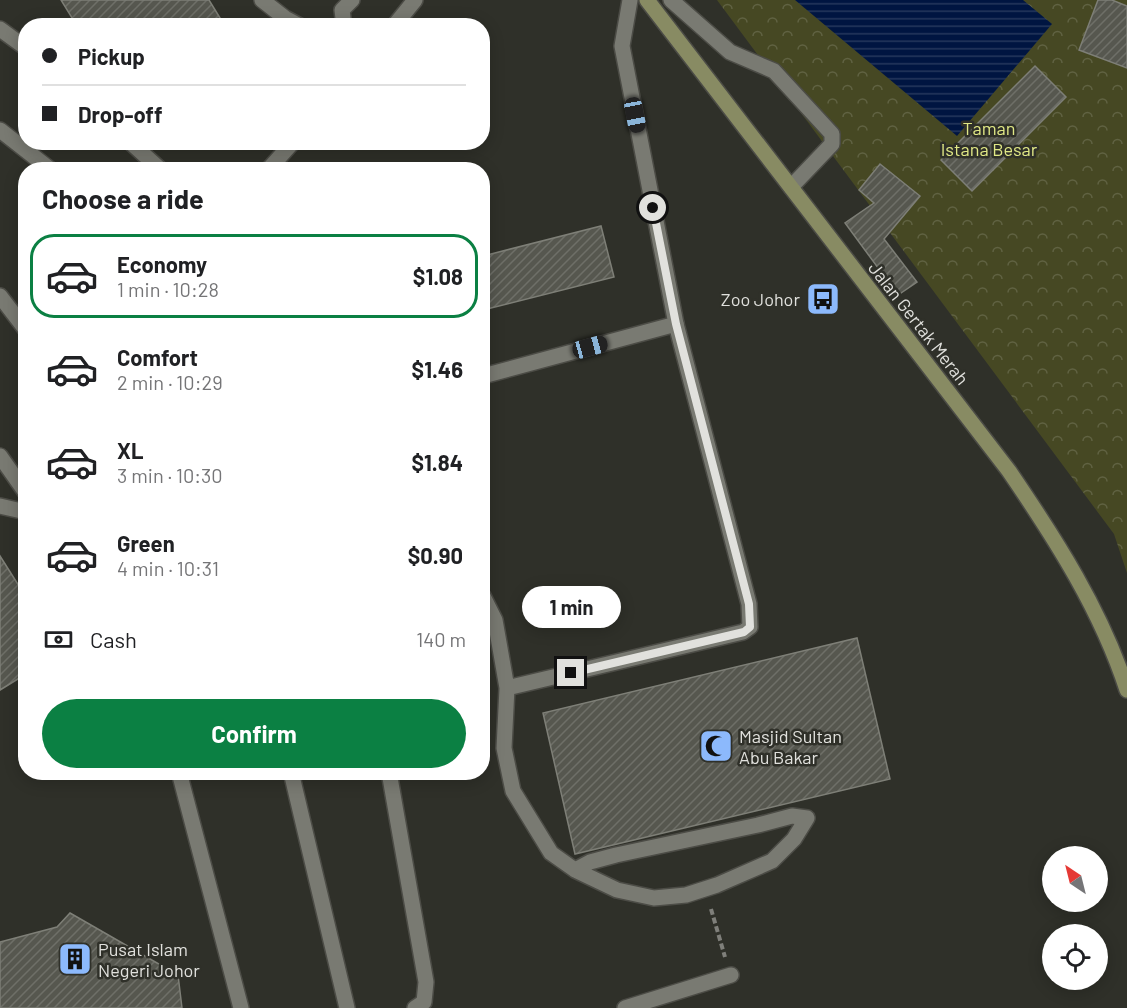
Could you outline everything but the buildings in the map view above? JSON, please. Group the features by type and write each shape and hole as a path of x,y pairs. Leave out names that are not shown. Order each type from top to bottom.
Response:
{"main road":[{"name":"Jalan Gertak Merah","path":"647,0 1010,471 1056,541 1088,599 1119,666 1127,690"}],"street":[{"path":"262,0 285,18"},
{"path":"343,18 342,10 352,0"},
{"path":"403,18 415,0"},
{"path":"507,688 744,632 750,627 749,604 676,324 622,46 630,0"},
{"path":"671,0 730,52 774,71 832,134 832,144 790,187"},
{"path":"0,29 18,42"},
{"path":"0,130 18,144"},
{"path":"26,150 41,162"},
{"path":"139,150 151,162"},
{"path":"275,162 286,150"},
{"path":"0,296 18,320"},
{"path":"490,374 676,324"},
{"path":"0,456 18,482"},
{"path":"0,506 18,510"},
{"path":"490,610 495,620 507,688 504,748 513,791 551,853 575,870 617,890 654,898 686,895 772,861 794,839 807,818 792,816 616,855 590,862 575,870"},
{"path":"181,780 241,1008"},
{"path":"293,780 347,1008"},
{"path":"390,780 426,982 424,1002 415,1008"},
{"path":"625,1008 731,975"}],"path":[{"path":"705,889 731,975"}],"green space":[{"name":"Taman Istana Besar","path":"717,0 1127,0 1127,573 1114,534"}],"water":[{"path":"795,0 1023,0 1052,24 957,136"}],"place":[{"name":"Zoo Johor","path":"823,299"},
{"name":"Masjid Sultan Abu Bakar","path":"716,746"},
{"name":"Pusat Islam Negeri Johor","path":"75,959"}],"route":[{"path":"571,673 744,632 750,627 752,617 676,324 653,208"}]}
